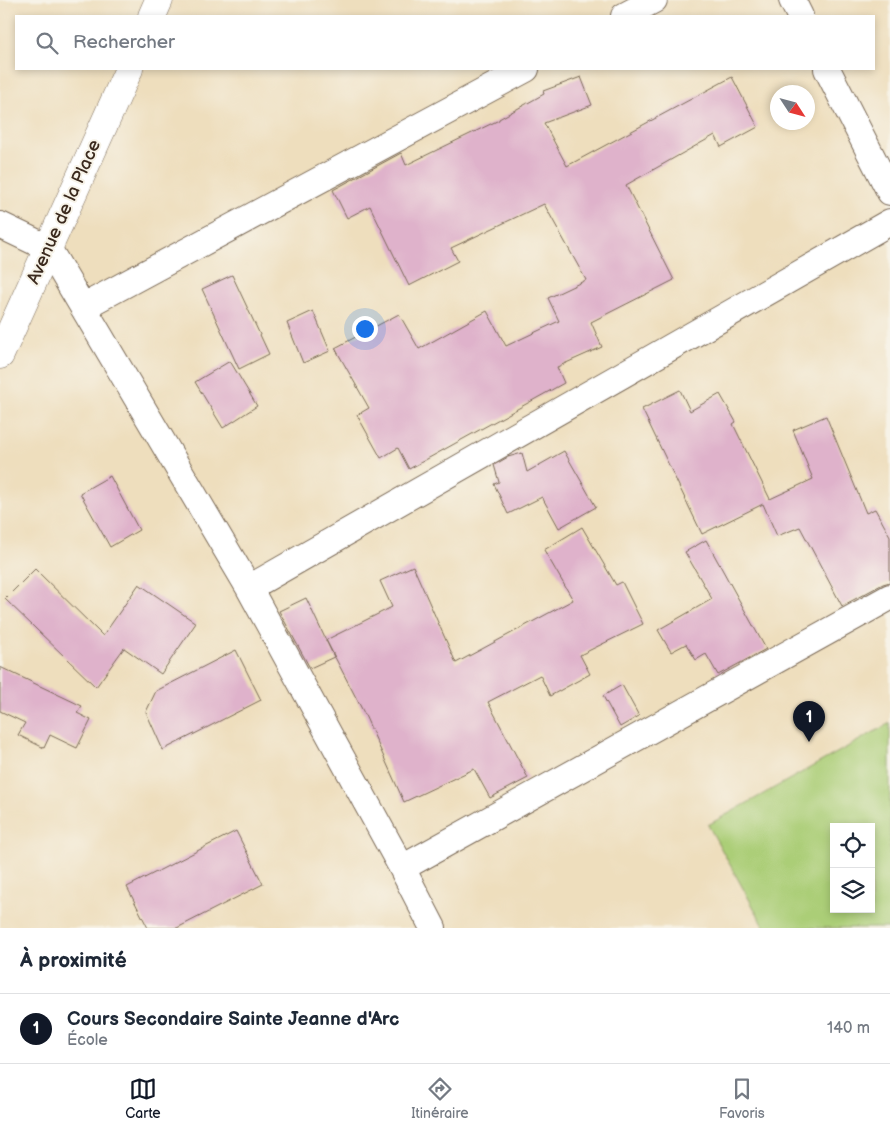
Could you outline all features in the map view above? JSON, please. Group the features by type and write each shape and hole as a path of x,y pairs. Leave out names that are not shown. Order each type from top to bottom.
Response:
{"street":[{"path":"152,15 159,0"},
{"path":"626,15 654,0"},
{"path":"792,0 800,15"},
{"name":"Avenue de la Place","path":"0,355 128,70"},
{"path":"84,307 524,70"},
{"path":"828,70 890,192"},
{"path":"249,588 890,222"},
{"path":"0,225 48,248 249,588 433,928"},
{"path":"402,868 890,597"}],"green space":[{"path":"890,723 890,928 765,928 708,825"}],"building":[{"path":"581,77 592,105 544,123 567,166 732,77 758,127 721,147 715,135 626,185 674,280 591,322 602,347 557,367 564,383 409,469 398,448 381,458 357,415 369,408 335,348 399,314 419,349 487,311 506,346 559,321 548,298 586,280 544,204 451,248 458,261 409,286 370,206 347,218 333,190 401,153 406,165 499,120 544,94 543,91"},
{"path":"232,275 269,354 239,369 202,289"},
{"path":"313,311 330,351 303,363 287,323"},
{"path":"230,361 257,406 223,428 195,382"},
{"path":"680,390 690,411 720,394 736,422 733,424 770,499 813,479 793,430 826,416 866,513 875,509 890,536 890,582 842,606 800,527 777,536 763,504 702,534 642,409"},
{"path":"564,451 596,507 559,528 542,497 508,514 494,484 499,482 494,465 508,457 522,453 527,472"},
{"path":"110,476 139,530 110,547 80,493"},
{"path":"582,527 616,585 622,582 643,624 580,655 590,674 550,696 540,675 488,702 528,778 490,798 474,769 404,802 364,713 326,640 392,607 380,581 413,566 456,663 573,600 544,550"},
{"path":"706,540 766,649 718,675 706,654 696,660 686,644 671,652 658,630 712,599 685,552"},
{"path":"35,569 103,636 139,584 196,623 161,674 124,648 96,687 5,599"},
{"path":"306,598 334,657 310,668 279,611"},
{"path":"236,650 261,700 163,750 146,712 156,691"},
{"path":"0,667 82,706 77,713 91,720 77,748 50,735 44,748 18,735 25,723 0,711"},
{"path":"622,685 639,716 620,727 603,696"},
{"path":"236,831 263,884 177,928 148,928 127,887"}],"place":[{"name":"Cours Secondaire Sainte Jeanne d'Arc","path":"809,742"}]}
